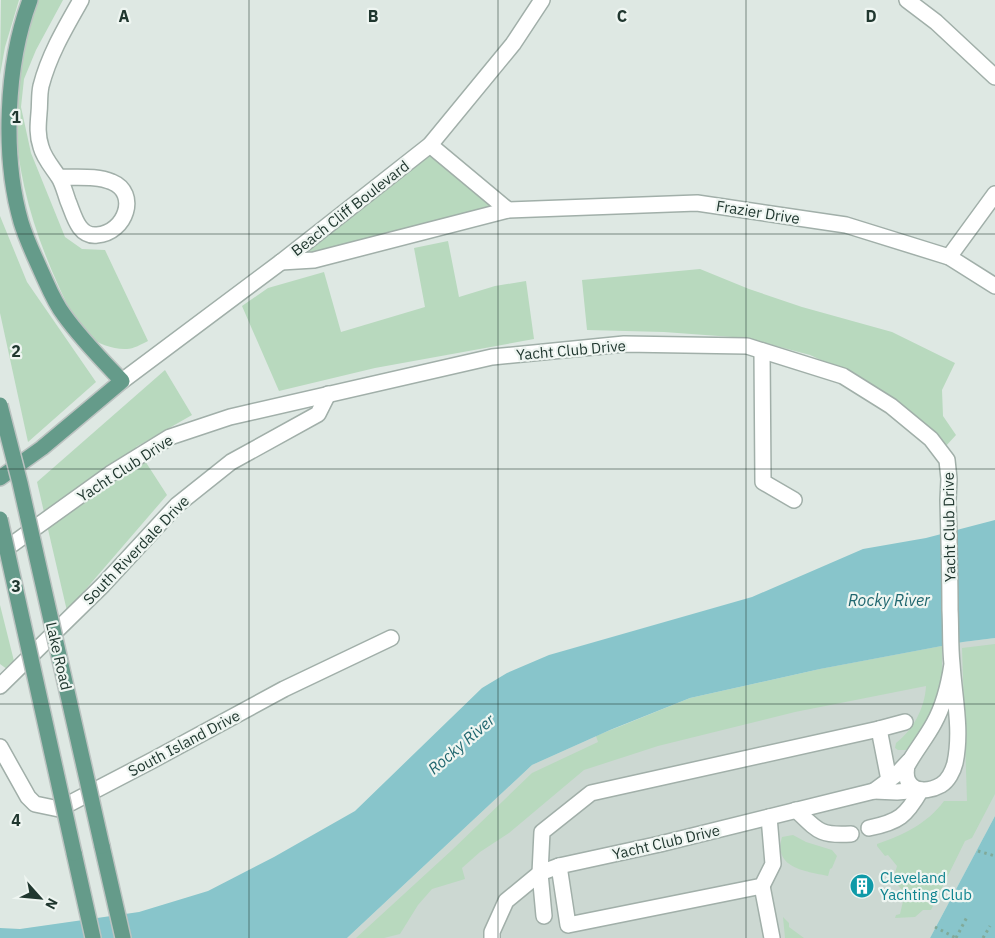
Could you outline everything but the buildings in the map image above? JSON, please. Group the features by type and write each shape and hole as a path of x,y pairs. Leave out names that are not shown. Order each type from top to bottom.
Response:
{"main road":[{"path":"0,478 42,448 122,381 64,315 50,292 21,223 14,190 9,137 11,85 18,41 30,0"},
{"name":"Lake Road","path":"0,405 20,483 123,938"},
{"name":"Lake Road","path":"0,519 93,938"}],"street":[{"path":"60,177 102,179 114,182 124,190 127,202 126,214 120,224 112,232 99,235 90,235 82,231 60,177 49,166 41,148 38,130 41,88 54,49 80,0"},
{"name":"Beach Cliff Boulevard","path":"122,381 281,262 430,145 513,44 542,0"},
{"path":"907,0 936,22 995,77"},
{"path":"430,145 508,210"},
{"path":"949,257 995,194"},
{"name":"Frazier Drive","path":"281,262 314,260 508,210 697,203 846,225 949,257 995,286"},
{"name":"Yacht Club Drive","path":"0,551 12,545 110,474 170,436 230,417 492,357 615,345 746,346 843,376 898,411 931,439 947,460 949,480 952,664 958,713 955,762 944,784 932,789 897,792 874,791 660,844 559,866 540,873 506,901 492,932 492,938"},
{"path":"762,351 762,482 794,500"},
{"name":"South Riverdale Drive","path":"0,686 103,585 177,505 231,462 318,414 328,394"},
{"name":"South Island Drive","path":"0,748 28,797 35,804 59,809 284,689 392,638"},
{"name":"Yacht Club Drive","path":"874,791 897,774 911,758 934,724 943,703 952,664"},
{"path":"544,916 540,873 542,832 591,793 905,722"},
{"path":"879,729 889,780"},
{"name":"Yacht Club Drive","path":"911,758 906,773 908,782 912,787 921,790"},
{"path":"869,828 884,825 900,818 910,809 921,790"},
{"path":"796,810 818,830 833,835 851,834"},
{"path":"769,817 774,864 762,886 772,938"},
{"path":"559,866 569,931 762,886"}],"path":[{"path":"978,851 995,856"},
{"path":"936,927 954,938 968,914"},
{"path":"983,938 990,926"}],"shaded area":[{"path":"995,638 995,816 930,938 347,938 532,765 610,730 820,669 963,642"}],"green space":[{"path":"1,0 19,0 5,47 0,75"},
{"path":"37,0 63,0 36,50 24,79 21,107 31,153 65,237 82,249 105,250 148,341 132,348 117,348 101,344 88,335 75,319 50,266 28,203 16,138 15,100 21,56"},
{"path":"430,145 508,210 281,262"},
{"path":"0,216 27,282 96,382 28,442 0,313"},
{"path":"448,241 459,297 495,286 526,281 534,339 375,368 279,391 242,306 268,288 324,272 341,332 425,307 414,248"},
{"path":"700,269 749,289 802,307 892,332 955,363 942,390 943,416 956,435 945,447 908,409 853,375 810,355 746,338 664,332 587,330 582,280"},
{"path":"165,370 192,415 136,447 167,495 67,611 37,482"},
{"path":"0,605 18,677 0,664"},
{"path":"995,644 995,794 972,838 965,841 931,910 923,910 915,917 895,918 896,915 900,914 905,893 893,880 897,866 888,855 885,856 877,844 914,828 930,816 944,801 967,801 962,648"},
{"path":"942,646 942,683 937,706 915,742 906,750 895,748 896,743 908,732 917,718 921,710 926,686 795,712 658,746 584,770 509,833 480,852 462,868 465,879 432,889 418,905 400,934 384,938 356,938 532,773 598,742 596,736 690,698 820,669"},
{"path":"793,835 806,842 832,850 837,856 828,876 801,870 787,862 782,855 780,847 782,837"},
{"path":"783,917 789,923 789,927 804,938 785,938"}],"water":[{"name":"Rocky River","path":"995,520 995,638 963,642 820,669 690,698 610,730 532,765 347,938 0,938 0,928 20,929 139,912 208,891 274,857 355,811 482,688 507,673 549,655 752,597 863,549 926,538"},
{"path":"995,816 995,938 930,938"}],"place":[{"name":"Cleveland Yachting Club","path":"862,886"}]}
